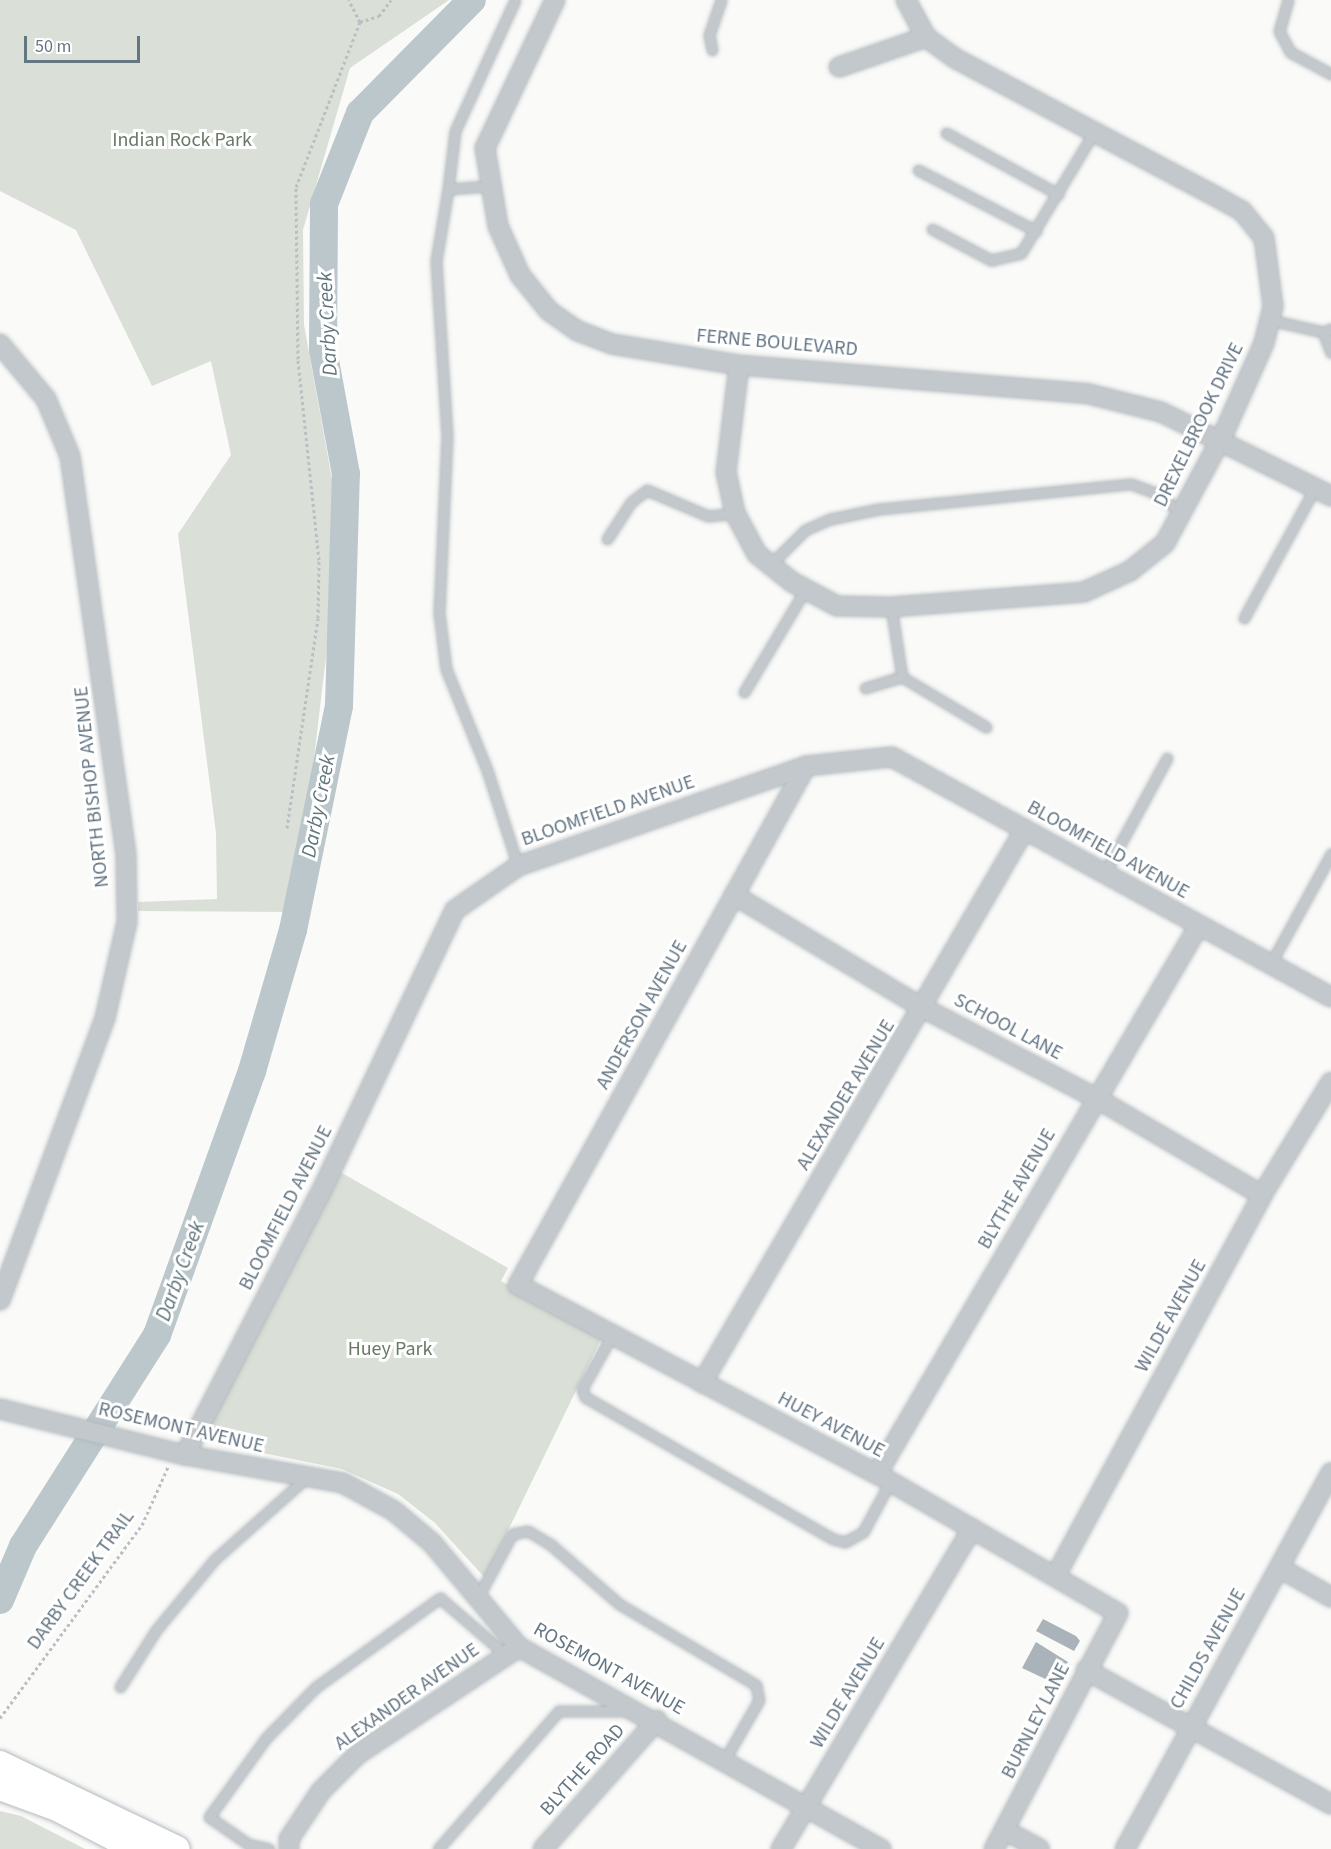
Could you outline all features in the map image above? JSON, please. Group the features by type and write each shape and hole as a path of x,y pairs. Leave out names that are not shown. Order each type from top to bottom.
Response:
{"main road":[{"path":"0,1764 38,1790 136,1849"},
{"path":"0,1787 38,1790 177,1849"}],"street":[{"name":"FERNE BOULEVARD","path":"555,0 485,148 488,186 520,275 549,311 578,331 612,344 739,365 1089,394 1161,412 1222,437 1323,492"},
{"name":"DREXELBROOK DRIVE","path":"739,365 726,472 735,513 757,554 805,590 837,606 891,607 1084,592 1130,571 1165,543 1184,514 1222,437 1270,320 1272,270 1264,238 1242,211 956,59 926,37 906,0"},
{"path":"839,67 926,37"},
{"name":"NORTH BISHOP AVENUE","path":"0,344 46,399 70,456 126,855 127,922 105,1018 0,1300"},
{"name":"BLOOMFIELD AVENUE","path":"180,1453 320,1194 455,910 518,866 806,766 892,757 1198,927 1331,997"},
{"name":"ANDERSON AVENUE","path":"518,1285 806,766"},
{"name":"ALEXANDER AVENUE","path":"702,1383 923,1008 1025,829"},
{"name":"SCHOOL LANE","path":"734,895 923,1008 1096,1098 1262,1195"},
{"name":"BLYTHE AVENUE","path":"883,1478 1096,1098 1198,927"},
{"name":"WILDE AVENUE","path":"1056,1575 1262,1195 1331,1082"},
{"name":"HUEY AVENUE","path":"518,1285 883,1478 1056,1575 1118,1613"},
{"name":"ROSEMONT AVENUE","path":"0,1408 180,1453 342,1483 394,1511 479,1595 513,1651 657,1720 881,1849"},
{"name":"CHILDS AVENUE","path":"1125,1849 1331,1473"},
{"name":"WILDE AVENUE","path":"782,1849 972,1529"},
{"path":"1280,1568 1331,1597"},
{"name":"BURNLEY LANE","path":"994,1849 1006,1831 1086,1670 1118,1613"},
{"name":"ALEXANDER AVENUE","path":"280,1849 321,1791 358,1754 513,1651"},
{"path":"1086,1670 1331,1804"},
{"name":"BLYTHE ROAD","path":"543,1849 657,1720"},
{"path":"1006,1831 1040,1849"}],"lane":[{"path":"515,0 468,93 455,131 436,261 447,436 440,613 446,669 487,770 518,866"},
{"path":"712,50 709,35 722,0"},
{"path":"1288,0 1279,31 1290,52 1331,74"},
{"path":"932,229 999,261 1021,253 1094,132"},
{"path":"945,133 1058,194"},
{"path":"918,170 1036,231"},
{"path":"448,189 488,186"},
{"path":"1270,320 1327,330 1331,353"},
{"path":"770,565 805,530 830,519 879,509 1131,484 1156,493 1184,514"},
{"path":"607,540 631,502 647,490 708,516 735,513"},
{"path":"1244,618 1323,492"},
{"path":"744,692 805,590"},
{"path":"891,607 902,677"},
{"path":"865,688 902,677 986,727"},
{"path":"1104,874 1167,758"},
{"path":"1270,965 1331,854"},
{"path":"612,1335 582,1389 585,1397 833,1539 845,1542 863,1532 883,1478"},
{"path":"120,1687 156,1630 215,1559 306,1478"},
{"path":"479,1595 513,1534 528,1532 550,1544 620,1604 756,1684 759,1700 725,1759"},
{"path":"280,1849 248,1844 209,1817 266,1738 316,1688 440,1598 513,1651"},
{"path":"438,1849 559,1711 639,1711"}],"path":[{"path":"287,828 318,618 319,571 314,477 298,359 296,186 360,22 350,0"},
{"path":"360,22 379,16 391,0"},
{"name":"DARBY CREEK TRAIL","path":"0,1719 142,1525 180,1453"}],"green space":[{"name":"Indian Rock Park","path":"0,0 449,0 350,68 303,230 304,325 341,529 296,912 138,911 138,902 217,899 216,833 178,534 231,455 211,361 152,386 76,230 0,191"},
{"name":"Huey Park","path":"335,1169 508,1268 501,1281 602,1337 485,1578 435,1523 398,1494 342,1469 223,1445 213,1435 208,1417"},
{"path":"0,1811 21,1816 85,1849 0,1849"}],"building":[{"path":"1043,1619 1076,1636 1080,1641 1074,1651 1036,1631"},
{"path":"1036,1642 1068,1662 1063,1672 1057,1670 1062,1674 1056,1684 1022,1668"}],"waterway":[{"name":"Darby Creek","path":"0,1600 23,1546 157,1335 252,1071 293,930 339,706 346,474 323,350 324,204 360,113 472,0"}]}
